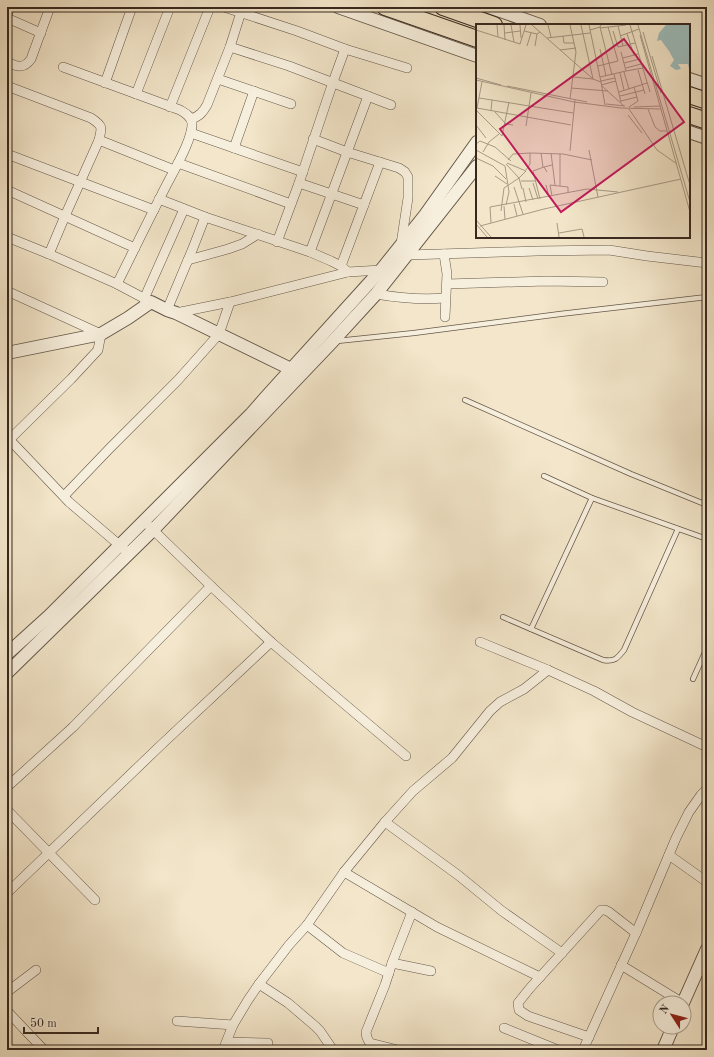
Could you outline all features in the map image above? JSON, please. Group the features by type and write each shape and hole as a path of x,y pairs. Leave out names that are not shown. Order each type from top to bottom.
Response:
{"highway":[{"path":"386,7 476,39"},
{"path":"444,7 491,24"},
{"path":"690,95 707,101"},
{"path":"690,115 707,121"}],"street":[{"path":"7,15 10,7"},
{"path":"7,62 15,66 22,66 27,64 31,59 50,7"},
{"path":"136,94 170,7"},
{"path":"170,106 210,7"},
{"path":"224,7 297,31 345,49 407,68"},
{"path":"338,7 476,56"},
{"path":"489,7 537,24"},
{"path":"105,82 129,8"},
{"path":"191,119 197,117 203,112 218,79 241,12"},
{"path":"7,18 41,33"},
{"path":"230,47 289,66 391,105"},
{"path":"278,242 345,49"},
{"path":"63,67 180,110 191,119 191,133 117,284"},
{"path":"218,79 291,104"},
{"path":"690,79 707,85"},
{"path":"7,86 91,118 100,124 102,130 49,254"},
{"path":"234,148 254,91"},
{"path":"310,252 368,96"},
{"path":"690,132 707,138"},
{"path":"191,133 303,172"},
{"path":"313,139 347,152 399,168 405,172 408,178 408,198 404,229 404,250"},
{"path":"99,140 291,204"},
{"path":"7,673 130,554 302,374 376,294 429,209 476,143"},
{"path":"7,154 154,210"},
{"path":"344,269 364,205 380,162"},
{"path":"7,654 49,616 250,414 381,270 404,250 476,167"},
{"path":"299,183 364,205"},
{"path":"7,190 135,248"},
{"path":"159,199 205,217 310,252 344,269"},
{"path":"7,353 101,334 128,318 148,301 184,209"},
{"path":"171,312 188,260 205,217"},
{"path":"188,260 242,244 258,234"},
{"path":"7,237 117,284 148,301 302,374"},
{"path":"404,250 444,254 609,250 707,263"},
{"path":"444,254 447,274 445,317"},
{"path":"171,312 230,302 314,282 344,269 381,270"},
{"path":"447,284 546,281 602,282"},
{"path":"7,291 101,334"},
{"path":"376,294 412,299 445,298"},
{"path":"64,496 178,380 219,334 230,302"},
{"path":"101,334 98,350 71,379 8,438 64,496 130,554"},
{"path":"143,521 271,642 406,756"},
{"path":"7,787 73,727 211,586"},
{"path":"7,893 271,642"},
{"path":"480,642 594,691 632,712 707,747"},
{"path":"268,1043 225,1046 233,1025 259,984 289,945 307,925 344,872 385,822 413,791 452,758 490,711 500,702 524,689 548,670"},
{"path":"583,1050 689,812 707,789"},
{"path":"7,810 95,900"},
{"path":"385,822 458,875 502,911 562,953"},
{"path":"669,855 707,882"},
{"path":"344,872 437,927 540,977"},
{"path":"589,1038 528,1016 519,1010 518,1003 601,910 610,912 636,933"},
{"path":"398,1050 370,1043 366,1037 366,1032 412,912"},
{"path":"307,925 343,953 389,973"},
{"path":"687,995 707,949"},
{"path":"392,964 431,971"},
{"path":"621,965 670,995"},
{"path":"7,992 36,970"},
{"path":"259,984 288,1003 320,1031 333,1050"},
{"path":"7,1011 44,1050"},
{"path":"177,1021 233,1025"},
{"path":"504,1028 558,1050"},
{"path":"663,1050 670,1035"}],"lane":[{"path":"333,341 414,333 560,314 707,298"},
{"path":"465,400 632,474 707,505"},
{"path":"544,476 592,498 707,539"},
{"path":"531,629 592,498"},
{"path":"503,617 603,660 610,661 618,658 624,650 678,529"},
{"path":"693,679 707,648"}]}
